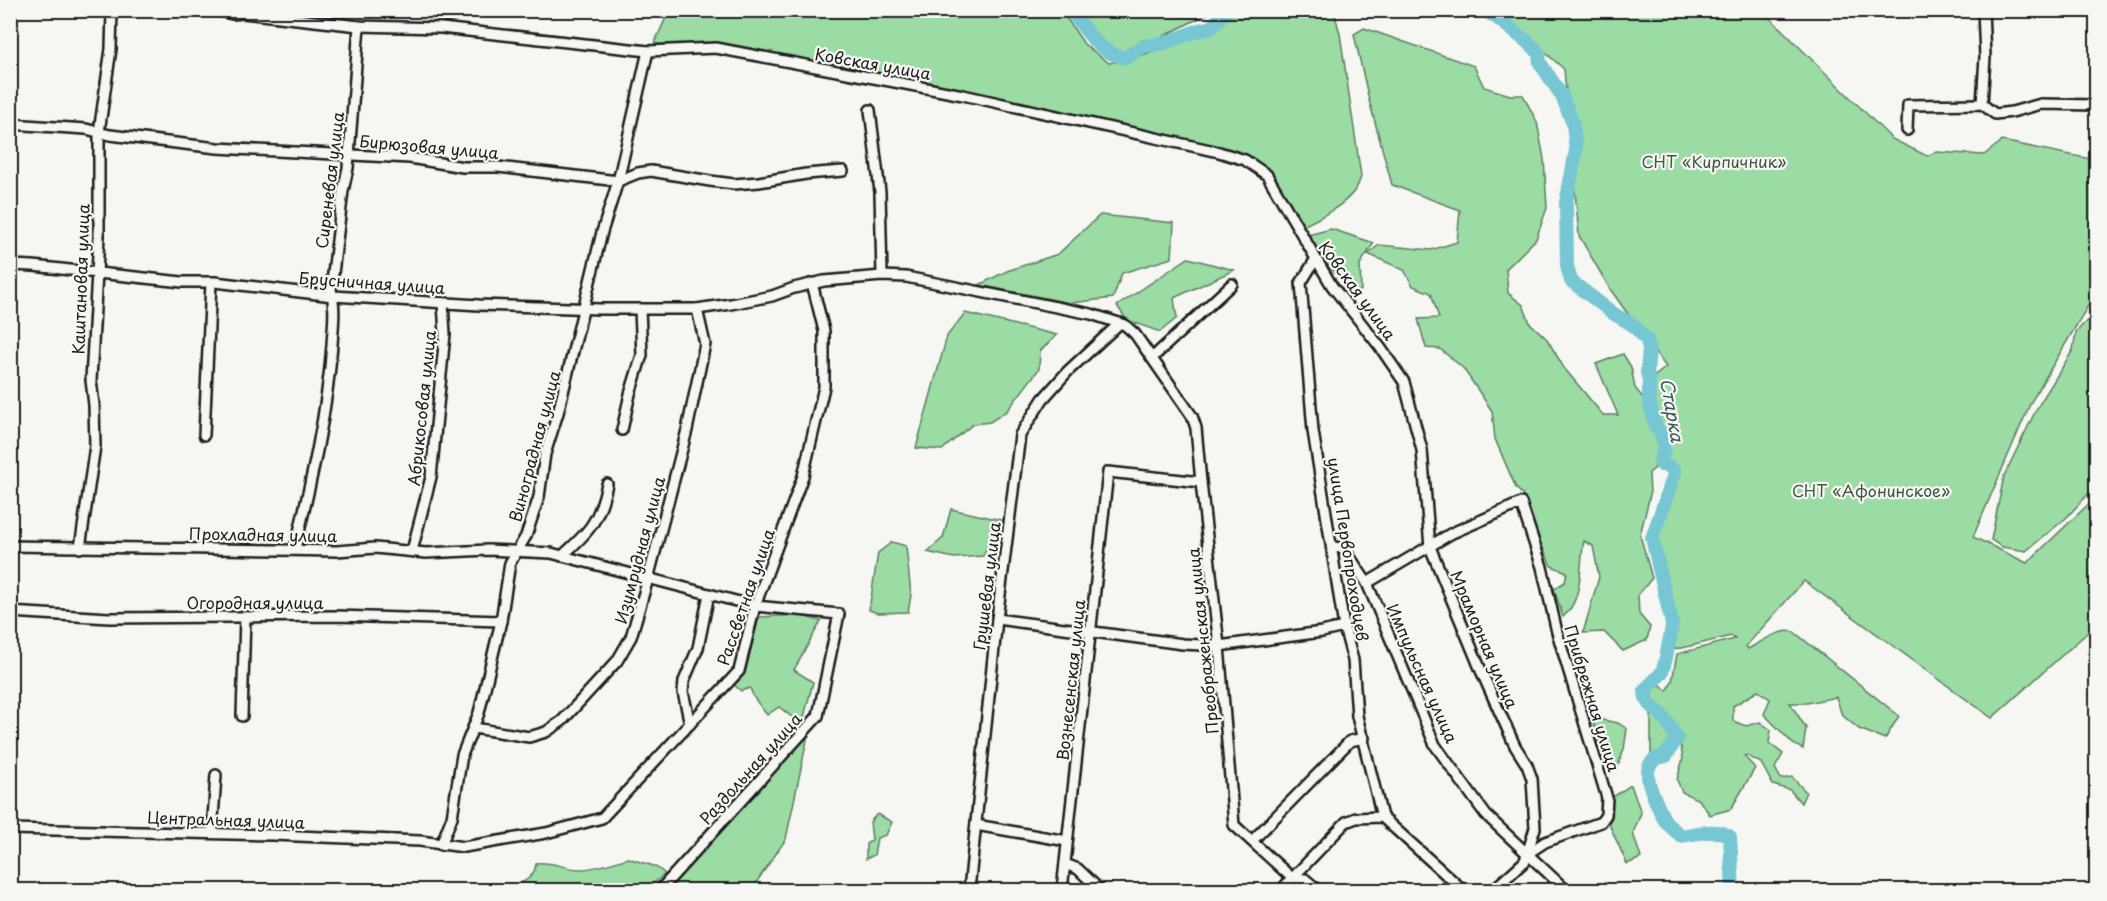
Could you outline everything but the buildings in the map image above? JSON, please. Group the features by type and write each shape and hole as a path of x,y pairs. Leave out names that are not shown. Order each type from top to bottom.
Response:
{"street":[{"name":"Каштановая улица","path":"80,548 95,446 94,405 90,380 99,237 99,132 111,49 112,10"},
{"name":"Ковская улица","path":"215,10 232,14 243,13 359,26 441,28 648,51 716,48 963,94 1219,152 1245,160 1266,175 1332,286 1404,382"},
{"path":"1982,104 1985,57 1983,10"},
{"name":"Сиреневая улица","path":"295,549 311,482 330,365 335,306 332,290 349,154 359,26"},
{"name":"Виноградная улица","path":"441,845 452,817 462,755 479,713 501,621 510,563 525,536 539,497 545,454 558,413 602,232 618,181 648,51"},
{"path":"1907,130 1908,105 1982,104 1995,114 2041,104 2097,105"},
{"path":"870,110 880,192 882,276"},
{"name":"Бирюзовая улица","path":"10,124 86,129 216,148 410,158 463,167 498,167 618,181 638,173 651,171 734,184 843,171"},
{"name":"улица Первопроходцев","path":"1315,260 1301,283 1313,430 1344,627 1353,660 1357,716 1382,817"},
{"name":"Брусничная улица","path":"10,266 33,266 182,282 211,282 333,296 443,303 640,309 697,309 772,296 812,284 882,276 930,281 1065,308 1120,323"},
{"path":"204,435 211,282"},
{"name":"Рассветная улица","path":"441,845 477,846 602,818 739,671 755,606 803,476 824,387 824,331 812,284"},
{"path":"1152,358 1232,284"},
{"name":"Абрикосовая улица","path":"412,551 431,477 445,334 443,303"},
{"path":"622,430 642,355 640,309"},
{"name":"Изумрудная улица","path":"474,728 529,737 546,732 562,721 617,661 631,637 687,430 705,344 697,309"},
{"name":"Преображенская улица","path":"1120,323 1135,334 1192,416 1196,428 1219,646 1234,825 1292,878 1305,879 1318,891"},
{"name":"Грушевая улица","path":"969,891 997,619 1020,435 1043,399 1068,371 1120,323"},
{"name":"Мраморная улица","path":"1404,382 1422,450 1430,547 1482,673 1515,746 1527,765 1532,780 1535,828 1525,861 1493,891"},
{"name":"Вознесенская улица","path":"1062,891 1108,472 1201,482"},
{"path":"562,555 579,541 598,518 607,484"},
{"name":"Прибрежная улица","path":"1430,547 1452,533 1521,503 1542,567 1557,633 1607,798 1606,815 1601,822 1545,842 1527,854"},
{"name":"Прохладная улица","path":"10,546 337,551 375,548 426,553 488,550 551,553 755,606 838,614"},
{"name":"Импульсная улица","path":"1332,547 1344,548 1367,583 1435,745 1486,815 1566,891"},
{"path":"1367,583 1430,547"},
{"path":"690,724 683,692 684,681 698,648 709,594"},
{"name":"Огородная улица","path":"10,612 110,618 336,616 501,621"},
{"name":"Раздольная улица","path":"660,891 818,716 838,614"},
{"path":"242,716 245,617"},
{"path":"997,619 1183,644 1219,646 1344,627"},
{"path":"1252,841 1350,741 1364,738"},
{"path":"212,833 216,775"},
{"path":"1281,891 1346,822 1356,818 1382,817 1463,891"},
{"path":"976,825 1067,841"},
{"name":"Центральная улица","path":"10,829 212,833 420,841 441,845"},
{"path":"1065,864 1078,869 1100,891"}],"green space":[{"path":"1061,10 1084,44 1109,63 1132,59 1184,39 1213,31 1226,16 1236,11 1334,11 1340,34 1361,176 1358,185 1353,193 1337,207 1301,227 1269,174 1246,156 719,45 654,44 669,11"},
{"path":"1071,11 1213,11 1160,38 1165,43 1144,46 1125,58 1100,46"},
{"path":"1498,11 1767,11 1766,14 1892,139 1927,156 1936,152 1984,155 2002,141 2096,160 2096,299 2089,304 2031,402 1973,537 2027,563 2096,497 2096,625 1992,718 1804,581 1746,646 1748,649 1777,634 1794,632 1899,716 1885,739 1859,729 1842,715 1836,697 1807,703 1790,703 1806,728 1803,749 1793,744 1764,714 1770,699 1758,691 1733,706 1733,721 1746,726 1760,722 1771,730 1769,743 1783,754 1775,768 1781,779 1792,777 1806,792 1801,803 1790,790 1773,785 1761,763 1746,755 1744,756 1755,768 1731,809 1710,815 1699,800 1682,792 1677,780 1683,758 1679,737 1662,711 1650,704 1646,698 1646,691 1656,680 1667,691 1672,681 1677,654 1735,639 1731,636 1669,649 1676,625 1669,599 1665,597 1652,538 1675,472 1670,467 1662,465 1660,461 1664,450 1662,434 1656,428 1649,401 1649,381 1666,367 1610,289 1579,236 1564,69"},
{"path":"1364,28 1474,66 1484,87 1510,95 1523,95 1537,122 1544,159 1547,208 1536,239 1506,269 1508,293 1523,305 1530,323 1547,339 1564,368 1603,415 1618,415 1596,364 1623,354 1631,367 1635,388 1644,399 1652,430 1658,434 1659,450 1655,468 1649,473 1650,495 1640,535 1652,578 1638,595 1639,614 1650,627 1647,640 1623,651 1604,632 1583,633 1599,577 1593,546 1584,541 1578,591 1570,610 1563,617 1554,589 1565,582 1567,572 1551,566 1522,494 1516,488 1495,439 1492,411 1463,368 1440,349 1426,348 1418,319 1439,318 1431,293 1413,286 1404,270 1368,254 1379,245 1431,250 1457,242 1460,210 1392,185 1354,34"},
{"path":"1100,215 1174,223 1172,258 1122,273 1113,298 1071,303 979,285 1007,271 1058,254"},
{"path":"1331,229 1374,243 1360,264 1361,290 1355,294 1318,255 1308,235"},
{"path":"1188,258 1234,270 1174,298 1177,318 1160,332 1127,320 1117,306"},
{"path":"2096,311 2096,486 2066,518 2026,551 2002,547 1991,540 2004,476 2037,408 2073,350 2076,332"},
{"path":"965,313 1057,335 1040,351 1039,369 1007,411 990,422 973,424 942,450 916,448 947,336"},
{"path":"951,509 1001,520 983,556 954,558 927,552 943,538"},
{"path":"892,542 906,546 911,595 908,612 878,613 869,610 878,553"},
{"path":"798,615 821,621 794,670 813,682 802,725 779,707 767,715 754,698 750,688 741,691 734,685 745,672 759,617"},
{"path":"1653,711 1661,716 1676,738 1665,756 1651,757"},
{"path":"1592,718 1618,723 1627,729 1624,749 1617,769 1598,754 1598,738"},
{"path":"808,735 786,839 751,890 667,890"},
{"path":"1631,785 1641,813 1633,833 1641,858 1627,864 1610,826 1610,799"},
{"path":"877,814 892,822 886,835 877,838 874,855 866,859 866,844 872,840 870,822"},
{"path":"629,858 661,870 665,874 645,890 490,890 490,887 512,885 526,880 534,871 536,863 584,869"}],"waterway":[{"name":"Старка","path":"1071,10 1100,46 1125,58 1144,46 1165,43 1199,30 1211,28 1227,10"},
{"name":"Старка","path":"1484,10 1535,48 1539,54 1540,63 1562,96 1573,124 1576,151 1566,203 1567,266 1571,281 1614,314 1633,325 1647,340 1649,401 1656,428 1662,434 1664,450 1660,461 1662,465 1670,467 1675,472 1652,538 1672,627 1662,672 1645,690 1645,695 1677,738 1666,756 1652,762 1648,774 1649,781 1664,818 1670,827 1681,836 1720,832 1730,837 1733,890"}],"park label":[{"name":"СНТ «Кирпичник»","path":"1714,161"},
{"name":"СНТ «Афонинское»","path":"1871,490"}]}
